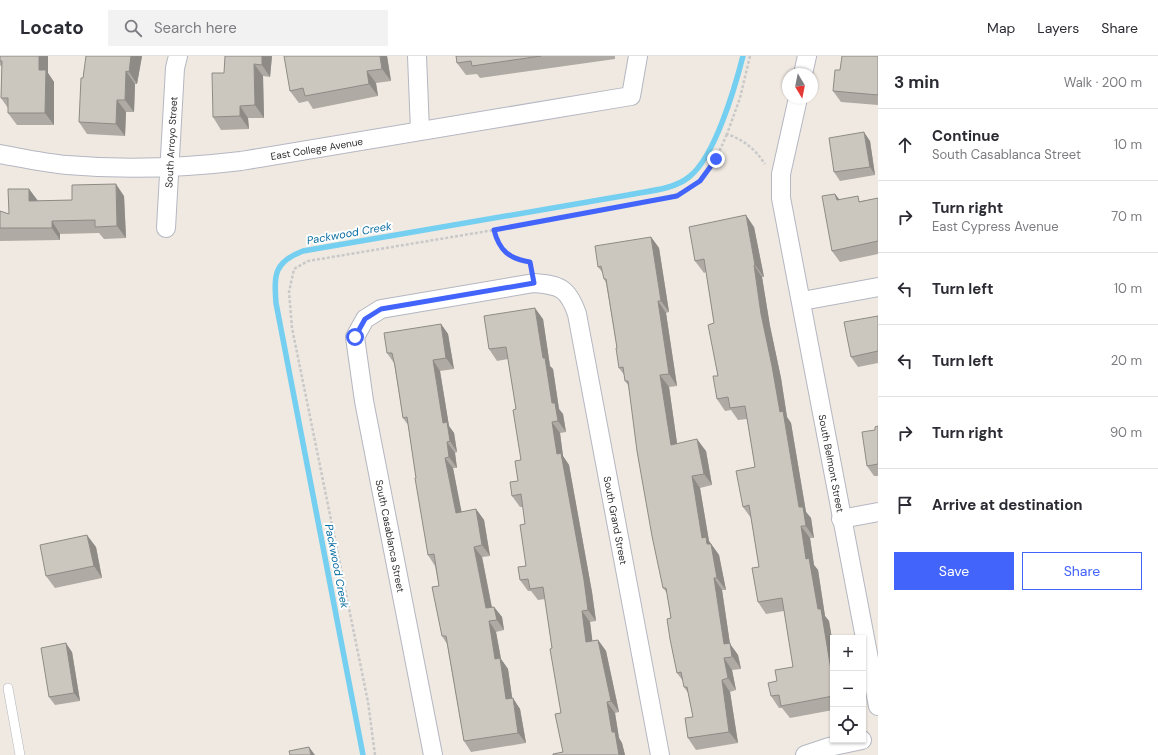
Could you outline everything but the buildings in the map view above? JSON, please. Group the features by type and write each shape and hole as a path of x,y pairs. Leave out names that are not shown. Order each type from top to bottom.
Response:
{"street":[{"name":"South Arroyo Street","path":"166,228 175,68 178,56"},
{"path":"416,56 420,131"},
{"name":"East College Avenue","path":"0,154 66,164 169,168 241,161 631,96 638,56"},
{"path":"804,68 807,56"},
{"name":"South Belmont Street","path":"797,104 782,170 781,198 802,301 841,519 878,706"},
{"name":"South Grand Street","path":"534,283 550,284 563,288 572,299 577,314 660,755"},
{"name":"South Casablanca Street","path":"433,755 364,401 355,337 365,319 381,309 534,283"},
{"path":"802,301 878,287"},
{"path":"841,519 878,512"},
{"path":"866,739 878,736"},
{"path":"806,755 829,747 848,743"}],"lane":[{"path":"8,688 20,755"}],"path":[{"path":"375,755 368,702 292,328 289,292 294,269 308,261 494,230 677,196 700,181 716,159 740,98 750,56"},
{"path":"727,134 741,139 756,152 766,166 782,170"},
{"path":"494,230 497,241 507,254 517,260 530,262 534,283"}],"waterway":[{"name":"Packwood Creek","path":"363,755 276,303 275,284 278,270 286,260 303,251 651,191 675,185 689,177 707,154 723,121 743,56"}],"route":[{"path":"355,337 365,319 381,309 534,283 530,262 517,260 507,254 497,241 494,230 677,196 700,181 716,159"}]}
